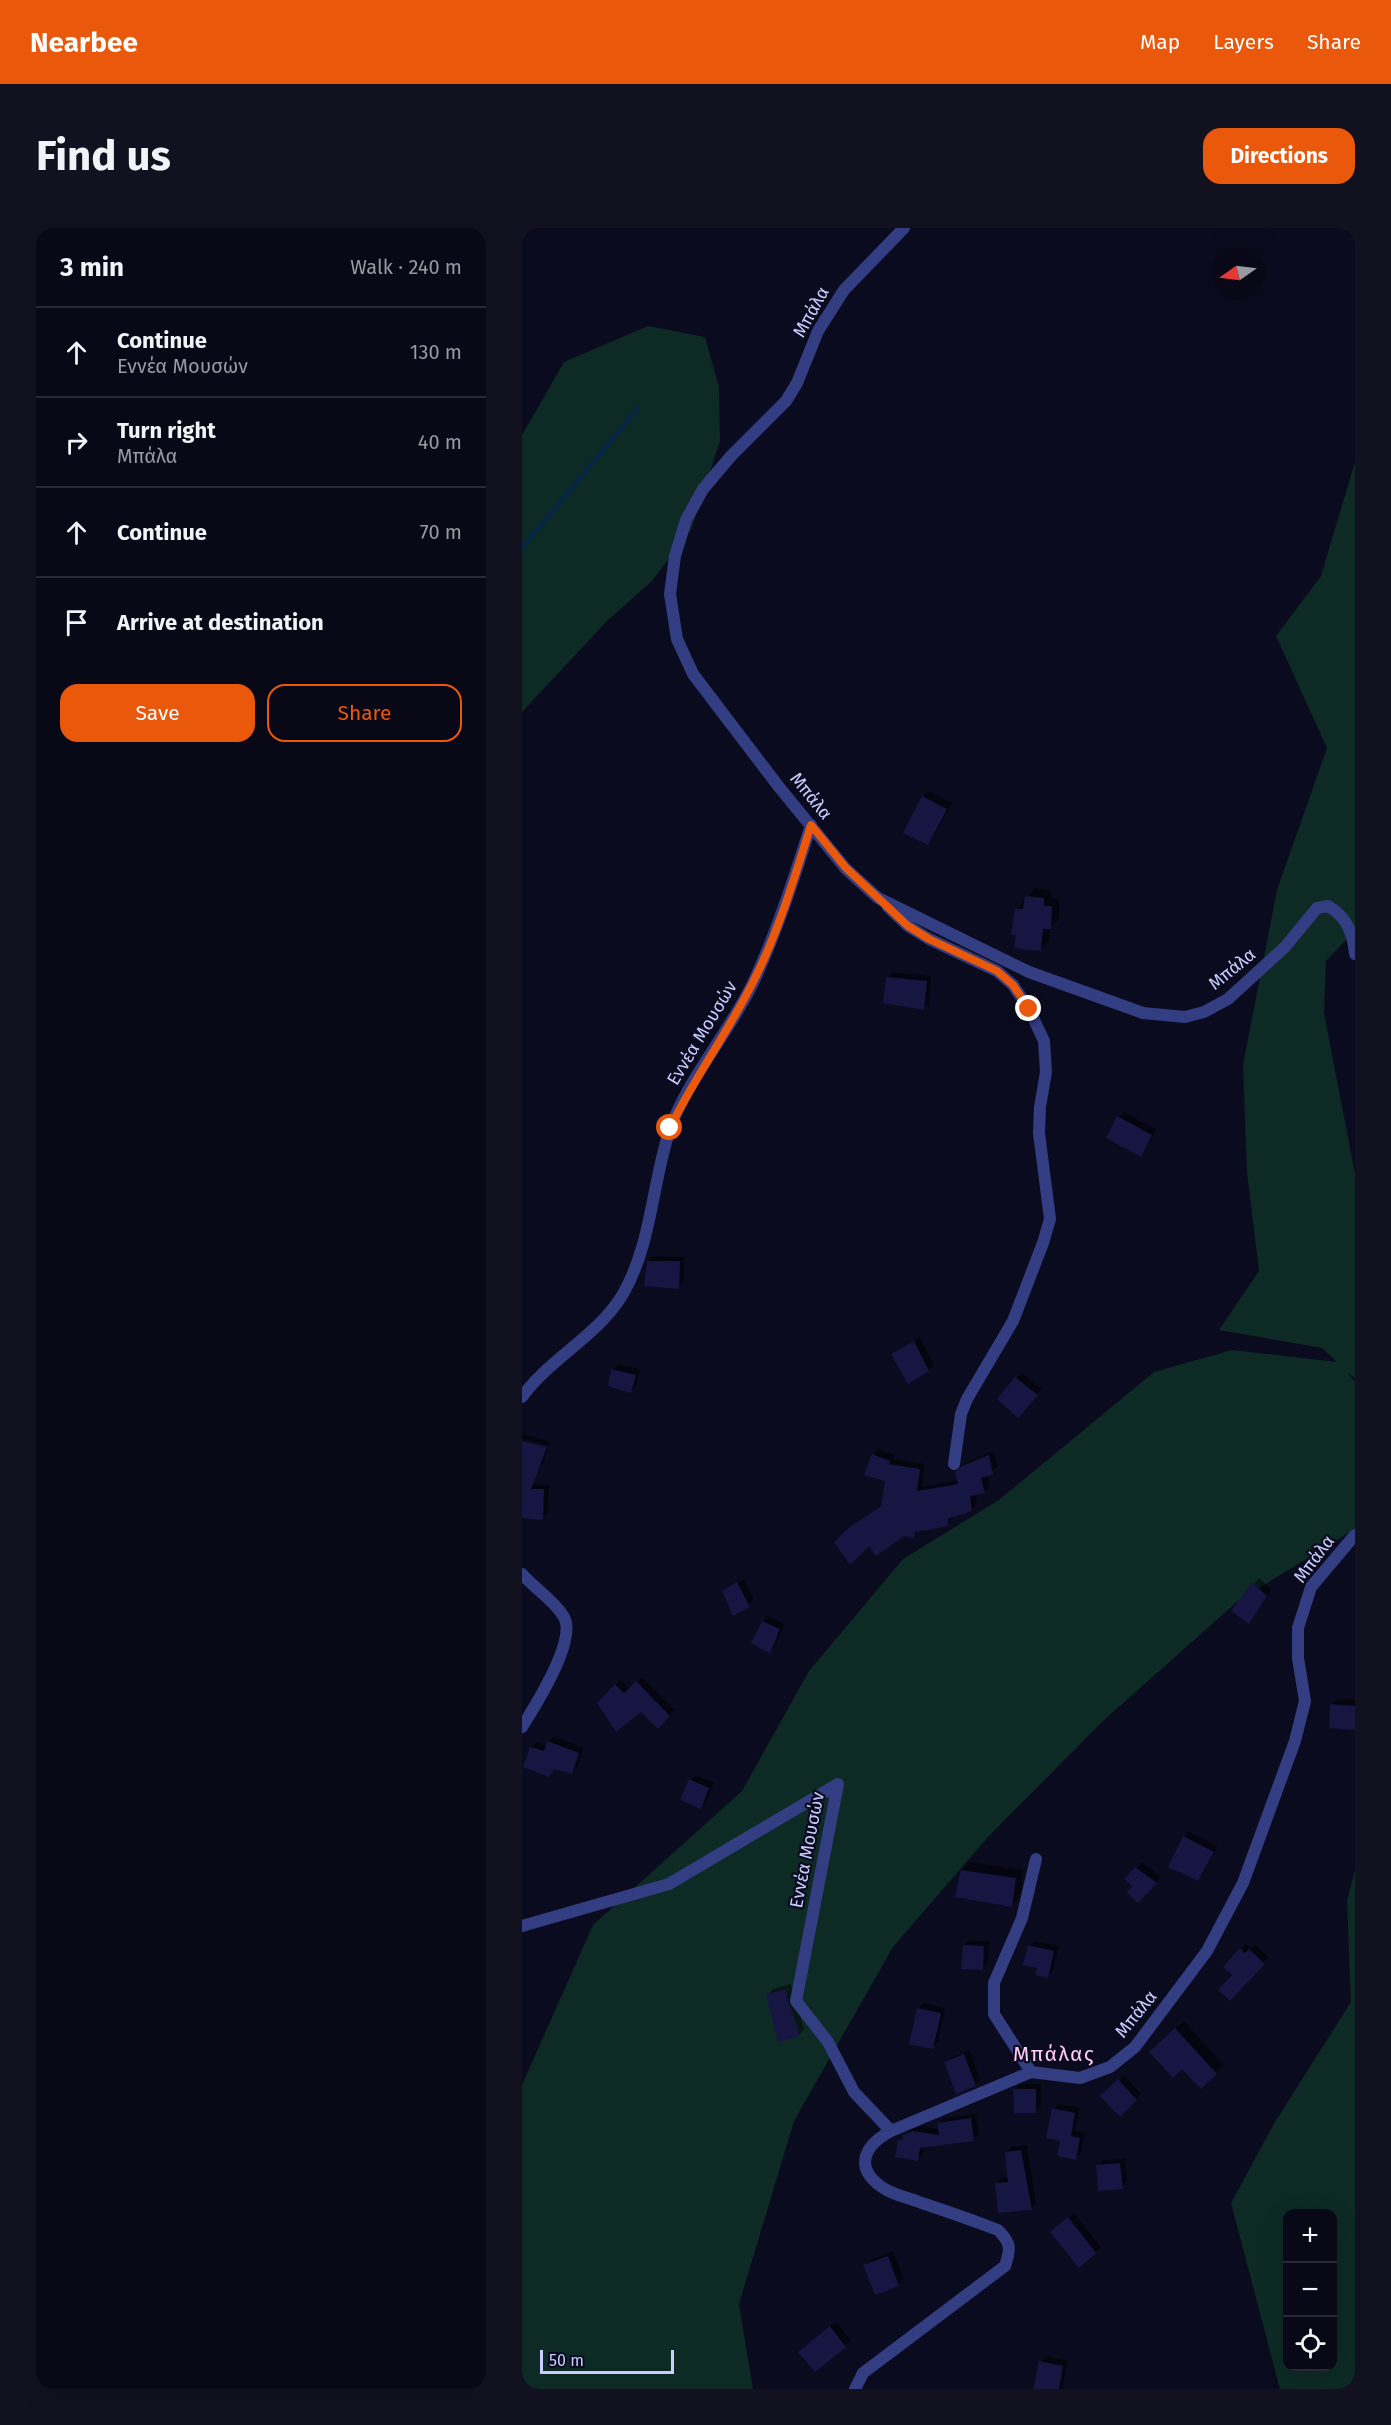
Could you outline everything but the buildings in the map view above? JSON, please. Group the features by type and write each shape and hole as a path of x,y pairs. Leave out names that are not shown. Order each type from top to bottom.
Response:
{"street":[{"name":"Μπάλα","path":"904,228 844,290 818,331 786,401 731,456 703,489 686,520 675,556 670,594 676,639 693,674 846,868 878,898 1029,972 1143,1013 1164,1017 1185,1017 1204,1012 1228,999 1285,947 1317,908 1328,906 1336,910 1347,922 1355,954"},
{"name":"Εννέα Μουσών","path":"522,1397 612,1311 624,1292 636,1266 655,1198 670,1128 686,1095 730,1026 753,982 782,915 811,825"},
{"path":"878,898 908,926 929,939 997,971 1013,985 1029,1009 1044,1041 1046,1072 1040,1107 1039,1133 1050,1219 1013,1321 967,1399 962,1414 954,1464"},
{"name":"Μπάλα","path":"855,2389 863,2373 1005,2266 1010,2251 1007,2239 998,2230 885,2190 869,2175 864,2162 867,2150 877,2138 891,2131 1031,2072 1080,2078 1110,2067 1135,2048 1207,1951 1244,1882 1295,1741 1305,1701 1298,1658 1298,1628 1311,1587 1355,1534"},
{"path":"522,1574 559,1609 566,1621 566,1637 548,1685 522,1726"},
{"name":"Εννέα Μουσών","path":"522,1926 669,1884 838,1784 796,2001 828,2042 854,2092 891,2131"},
{"path":"1031,2072 994,2014 994,1983 1022,1918 1036,1859"}],"green space":[{"path":"648,326 705,337 719,387 720,441 691,530 651,582 607,621 522,712 522,435 564,362"},
{"path":"1355,462 1355,931 1326,961 1324,1013 1355,1174 1355,1378 1347,1372 1355,1382 1355,1529 1238,1601 1103,1721 988,1837 893,1947 794,2121 739,2304 753,2389 522,2389 522,2085 593,1925 742,1791 809,1671 903,1559 999,1500 1154,1372 1232,1350 1337,1362 1322,1348 1219,1330 1259,1271 1247,1172 1243,1065 1277,890 1327,748 1276,636 1321,576"},
{"path":"1355,1870 1355,2389 1280,2389 1231,2203 1275,2122 1351,2002 1347,1901"}],"waterway":[{"path":"522,548 638,408"}],"district":[{"name":"Μπάλας","path":"1054,2054"}],"route":[{"path":"670,1128 686,1095 730,1026 753,982 782,915 811,825 846,868 908,926 929,939 997,971 1013,985 1029,1009"}]}
